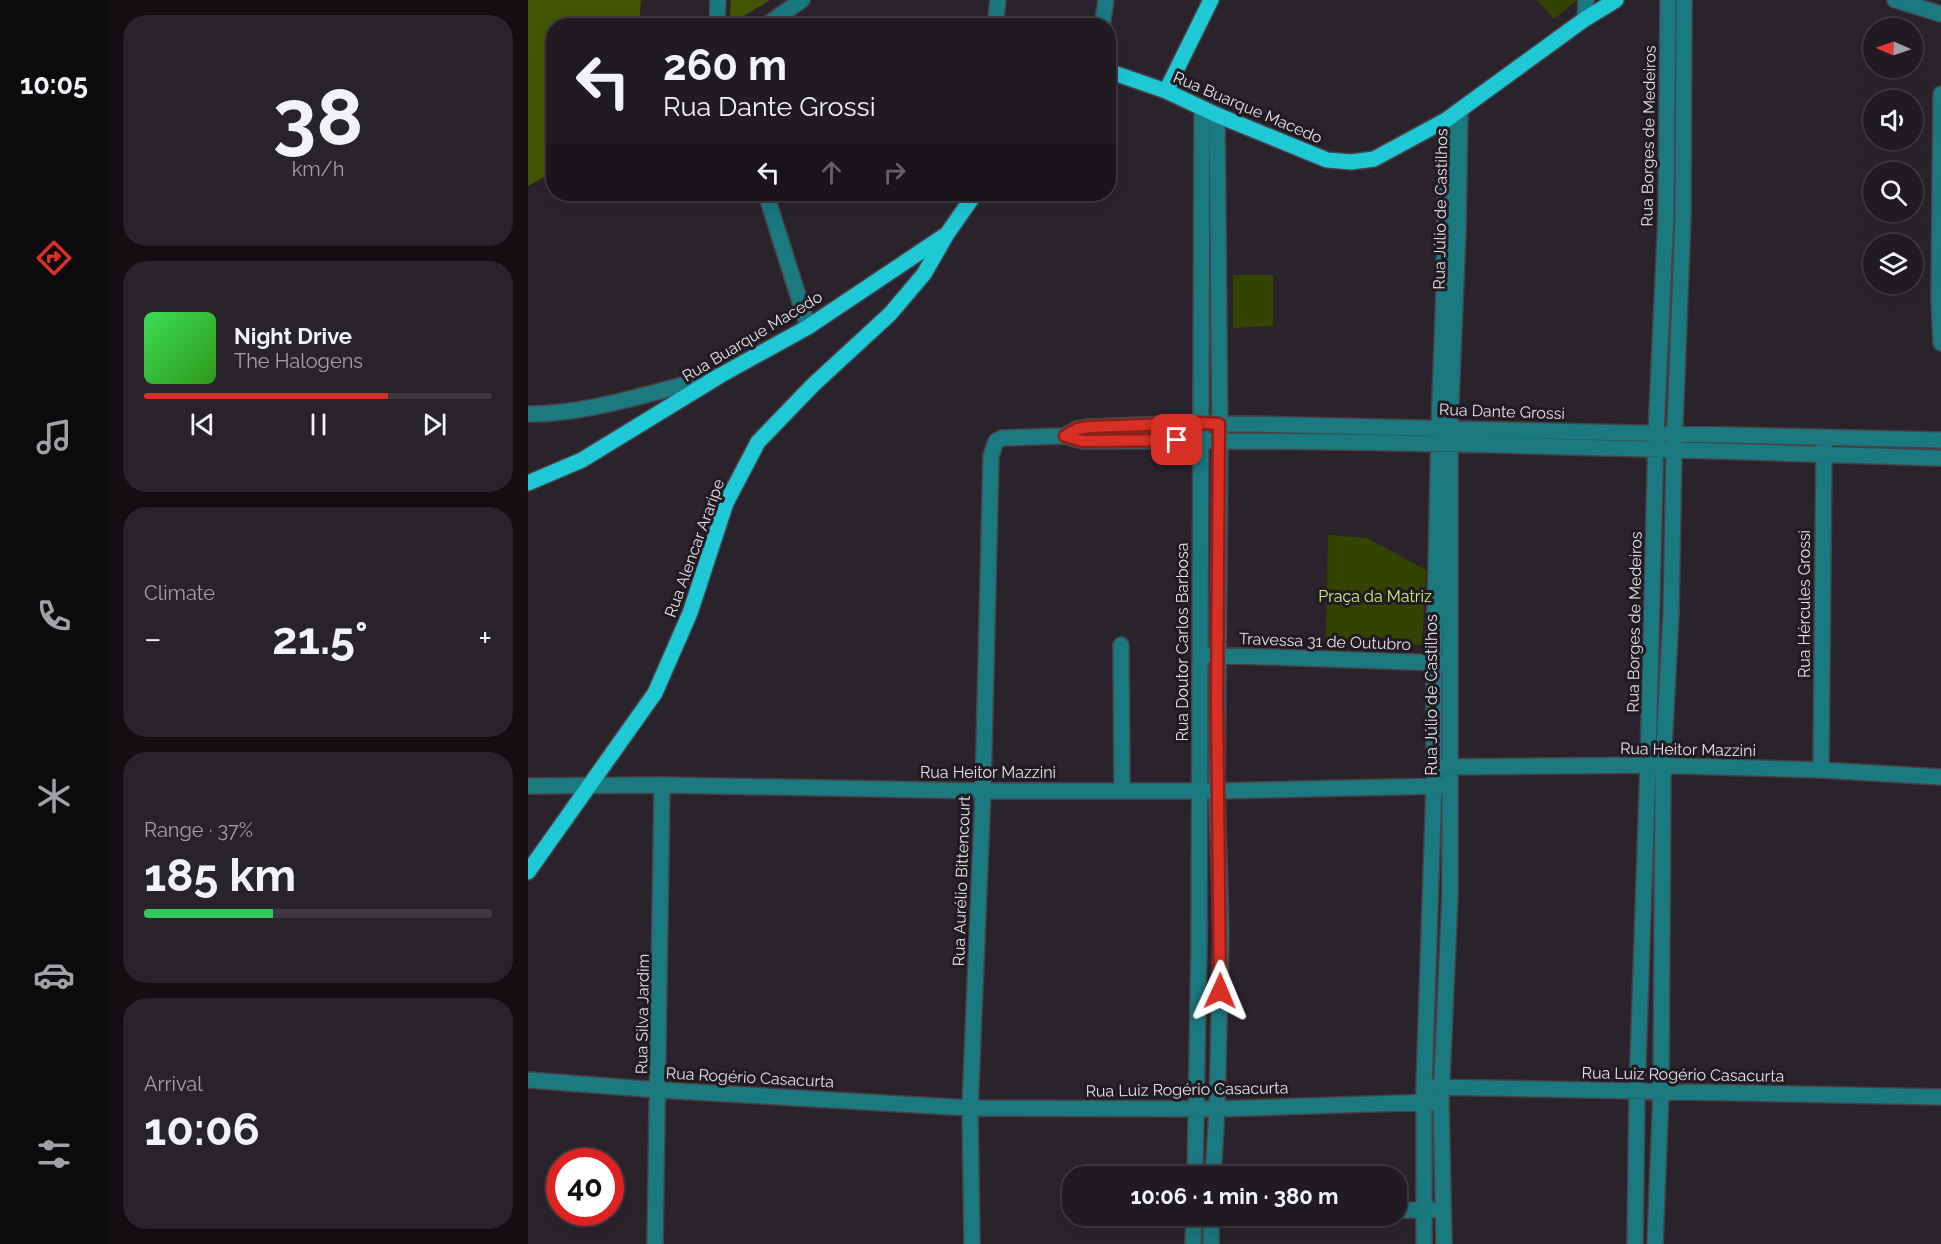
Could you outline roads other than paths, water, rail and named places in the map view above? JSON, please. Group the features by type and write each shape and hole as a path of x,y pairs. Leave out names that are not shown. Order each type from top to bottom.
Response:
{"main road":[{"path":"1166,91 1211,0"},
{"name":"Rua Buarque Macedo","path":"1116,74 1166,91 1217,116 1327,160 1351,162 1374,159 1446,120 1616,0"},
{"name":"Rua Buarque Macedo","path":"528,483 582,459 721,375 808,327 947,234 970,201"},
{"name":"Rua Alencar Araripe","path":"528,872 655,693 690,613 726,503 758,442 813,385 890,314 924,274 947,234"}],"street":[{"path":"717,18 718,0"},
{"path":"776,18 802,0"},
{"path":"996,18 998,0"},
{"path":"1103,18 1106,0"},
{"path":"1585,20 1586,0"},
{"name":"Rua Borges de Medeiros","path":"1655,1244 1661,1092 1652,614 1656,433 1666,216 1668,0"},
{"name":"Rua Borges de Medeiros","path":"1635,1244 1637,1091 1656,766 1671,614 1674,450 1683,217 1684,0"},
{"path":"1895,0 1941,14"},
{"path":"1941,94 1941,343"},
{"name":"Rua Doutor Carlos Barbosa","path":"1195,1166 1199,945 1202,109"},
{"name":"Rua Júlio de Castilhos","path":"1424,1244 1424,1095 1441,786 1444,427 1460,110"},
{"path":"1214,1166 1221,944 1217,791 1220,440 1217,116"},
{"name":"Rua Júlio de Castilhos","path":"1446,120 1450,290"},
{"path":"768,201 808,327"},
{"path":"1666,216 1683,217"},
{"path":"1202,282 1218,282"},
{"path":"528,414 556,414 597,408 657,390 721,375"},
{"name":"Rua Dante Grossi","path":"1065,436 1077,429 1090,427 1202,423 1941,440"},
{"name":"Rua Dante Grossi","path":"993,447 996,441 1002,438 1065,436 1083,441 1220,440 1444,444 1941,458"},
{"name":"Rua Hércules Grossi","path":"1821,770 1824,438"},
{"name":"Rua Aurélio Bittencourt","path":"972,1244 970,1108 983,791 993,447"},
{"path":"1652,614 1671,614"},
{"path":"1120,645 1122,791"},
{"name":"Travessa 31 de Outubro","path":"1200,655 1316,657 1442,663"},
{"name":"Rua Heitor Mazzini","path":"1441,767 1656,766 1821,770 1941,777"},
{"name":"Rua Heitor Mazzini","path":"528,786 662,784 983,791 1217,791 1441,786"},
{"name":"Rua Silva Jardim","path":"655,1244 662,784"},
{"name":"Rua Júlio de Castilhos","path":"1441,786 1450,894 1442,1095 1444,1244"},
{"path":"1199,945 1221,944"},
{"name":"Rua Rogério Casacurta","path":"528,1080 970,1108"},
{"name":"Rua Luiz Rogério Casacurta","path":"970,1108 1217,1109 1424,1095 1637,1091 1941,1097"},
{"path":"1636,1185 1658,1184"},
{"path":"1407,1210 1444,1210"},
{"path":"1193,1244 1194,1226"},
{"path":"1211,1226 1211,1244"}],"park label":[{"name":"Praça da Matriz","path":"1375,596"}]}
